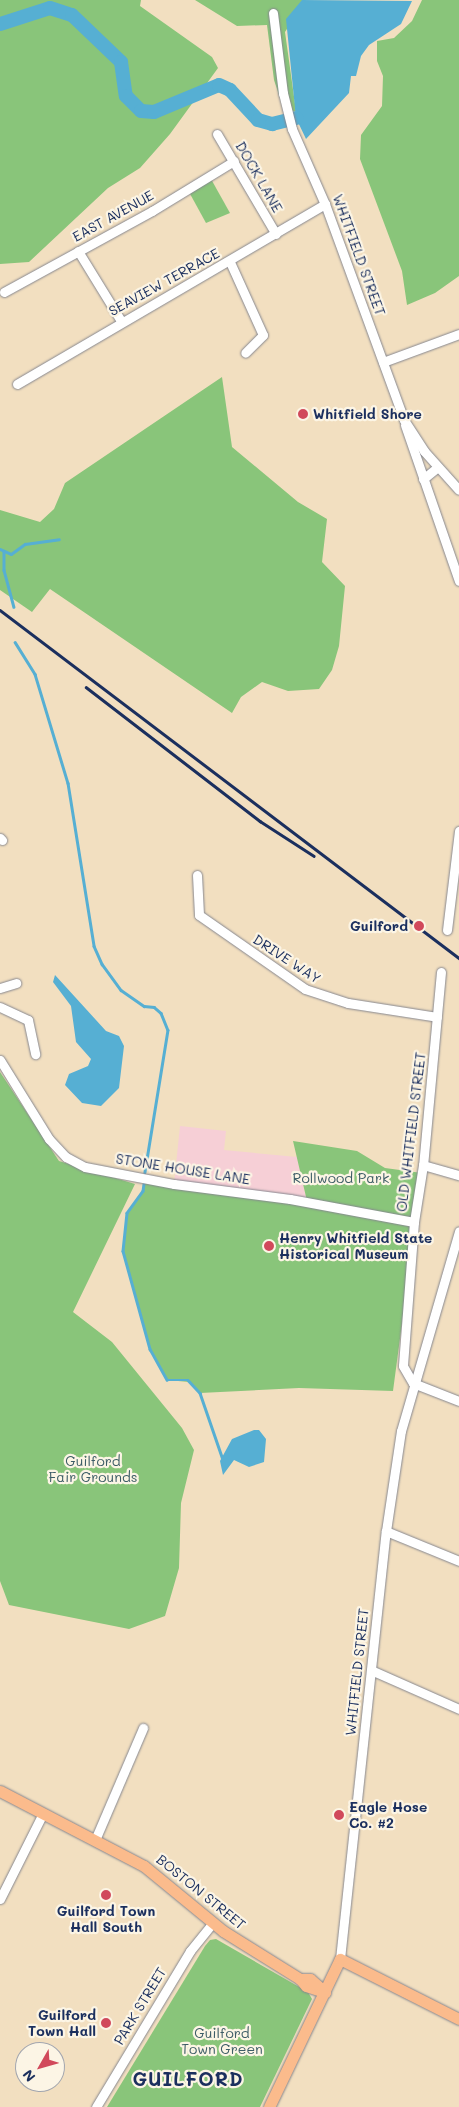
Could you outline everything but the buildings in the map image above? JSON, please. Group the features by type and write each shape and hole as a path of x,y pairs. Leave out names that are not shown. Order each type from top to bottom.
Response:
{"main road":[{"name":"BOSTON STREET","path":"0,1791 96,1840 157,1874 213,1923 300,1978 315,1982 325,1992"},
{"name":"WHITFIELD STREET","path":"269,2107 340,1960"},
{"path":"340,1960 459,2019"}],"street":[{"name":"WHITFIELD STREET","path":"274,13 287,112 292,129 325,204 404,420 438,467 459,490"},
{"name":"DOCK LANE","path":"218,134 276,234"},
{"name":"EAST AVENUE","path":"4,292 234,161"},
{"name":"SEAVIEW TERRACE","path":"17,384 121,321 230,262 325,204"},
{"path":"78,251 121,321"},
{"path":"230,262 263,335 245,353"},
{"path":"383,362 459,334"},
{"path":"404,420 459,581"},
{"path":"423,479 438,467"},
{"path":"447,930 459,831"},
{"name":"DRIVE WAY","path":"197,875 199,915 305,989 348,1003 437,1017"},
{"name":"OLD WHITFIELD STREET","path":"413,1382 403,1366 403,1358 414,1222 423,1165 441,972"},
{"path":"0,988 16,983"},
{"path":"0,1007 28,1020 35,1054"},
{"name":"STONE HOUSE LANE","path":"0,1060 49,1139 66,1157 85,1166 174,1184 292,1199 414,1222"},
{"path":"423,1165 459,1175"},
{"name":"WHITFIELD STREET","path":"340,1960 373,1671 386,1531 401,1431 413,1382 459,1231"},
{"path":"413,1382 459,1401"},
{"path":"386,1531 459,1561"},
{"path":"373,1671 459,1709"},
{"path":"96,1840 143,1728"},
{"path":"0,1899 43,1813"},
{"name":"PARK STREET","path":"96,2107 190,1951 213,1923"}],"shaded area":[{"path":"180,1126 226,1131 224,1150 297,1157 307,1202 174,1184"}],"green space":[{"path":"0,0 141,0 140,6 212,57 218,68 170,134 140,168 108,188 29,262 0,264"},
{"path":"195,0 306,0 285,32 296,111 285,113 274,80 267,25 237,26"},
{"path":"422,0 459,0 459,276 435,293 407,305 402,271 360,159 361,135 382,106 383,76 377,61 377,41 394,38 412,21"},
{"path":"211,179 230,213 206,223 189,192"},
{"path":"222,377 232,447 298,502 327,519 322,562 345,586 339,646 332,670 319,689 288,691 262,682 241,697 232,713 50,589 32,612 0,590 0,510 40,522 54,509 65,483"},
{"name":"Guilford Fair Grounds","path":"0,1072 59,1161 135,1184 73,1312 112,1342 182,1428 194,1450 181,1503 179,1568 165,1616 129,1629 9,1605 0,1581"},
{"name":"Rollwood Park","path":"293,1141 357,1151 385,1168 422,1173 393,1391 299,1388 200,1393 189,1382 167,1380 150,1349 123,1251 127,1213 143,1191 145,1179 307,1201"},
{"name":"Guilford Town Green","path":"216,1939 308,1992 312,1999 260,2107 107,2107 205,1946 210,1940"}],"water":[{"path":"302,0 412,1 401,24 369,45 361,56 356,76 351,76 349,93 306,139 296,118 286,19"},
{"path":"55,975 106,1031 119,1036 124,1046 119,1088 101,1106 82,1103 65,1085 69,1074 88,1066 91,1059 76,1042 71,1006 53,982"},
{"path":"254,1430 259,1430 266,1439 264,1462 249,1467 234,1460 223,1475 220,1461 232,1439"}],"waterway":[{"path":"0,24 50,8 72,15 121,62 126,96 141,111 154,112 219,85 230,90 258,120 272,124 296,118"},
{"path":"0,549 11,554 25,544 59,539"},
{"path":"4,551 4,570 14,607"},
{"path":"15,642 35,674 68,783 94,946 102,964 121,990 144,1006 154,1007 161,1013 168,1030 145,1172"},
{"path":"144,1184 143,1191 127,1213 123,1251 150,1349 167,1380 188,1380 200,1393 222,1457"}],"railway":[{"path":"0,610 459,958"},
{"path":"86,687 260,821 314,856"}],"place":[{"name":"Whitfield Shore","path":"303,414"},
{"name":"Guilford","path":"419,926"},
{"name":"Henry Whitfield State Historical Museum","path":"269,1246"},
{"name":"Eagle Hose Co. #2","path":"339,1815"},
{"name":"Guilford Town Hall South","path":"106,1895"},
{"name":"Guilford Town Hall","path":"106,2023"}],"district":[{"name":"GUILFORD","path":"188,2079"}]}
